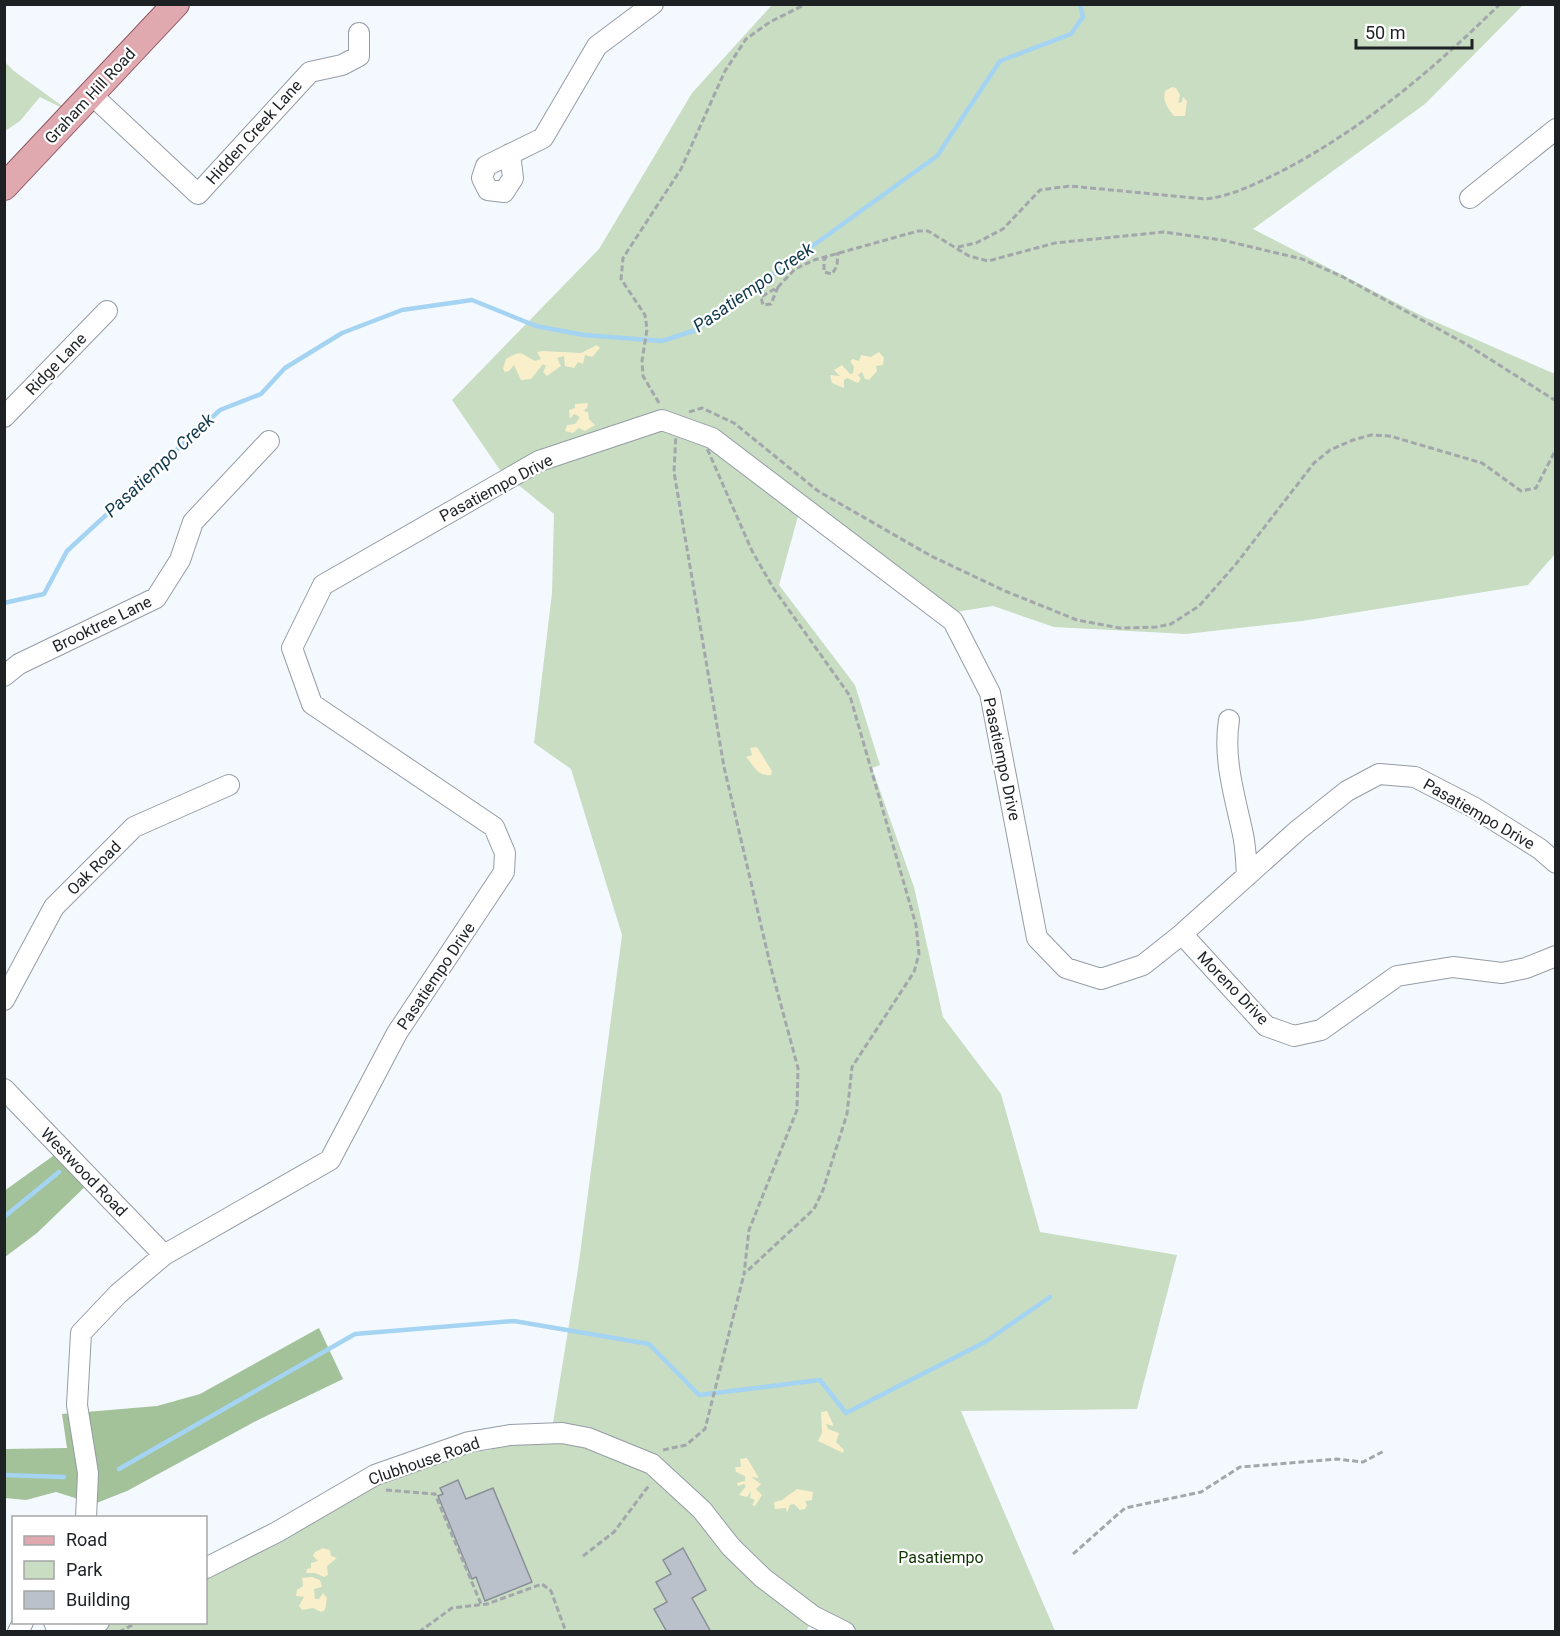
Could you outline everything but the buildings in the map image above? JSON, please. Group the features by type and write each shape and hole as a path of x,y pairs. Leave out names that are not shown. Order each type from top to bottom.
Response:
{"main road":[{"name":"Graham Hill Road","path":"4,187 176,4"}],"street":[{"path":"510,154 543,138 597,46 653,4"},
{"name":"Hidden Creek Lane","path":"92,95 198,194 310,72 342,65 359,56 359,33"},
{"path":"1470,198 1556,129"},
{"name":"Ridge Lane","path":"4,417 107,311"},
{"name":"Pasatiempo Drive","path":"86,1516 88,1473 77,1405 81,1334 118,1294 164,1255 330,1160 398,1033 504,872 505,853 494,827 312,704 292,648 323,585 539,461 662,420 679,429 712,438 953,621 990,693 1037,938 1066,968 1101,979 1143,965 1347,791 1378,774 1415,777 1475,808 1540,849 1556,863"},
{"name":"Brooktree Lane","path":"4,675 20,664 156,598 180,560 193,522 268,441"},
{"path":"1229,720 1226,739 1232,788 1243,833 1247,876"},
{"name":"Oak Road","path":"4,1000 54,907 134,827 229,784"},
{"name":"Moreno Drive","path":"1182,934 1266,1026 1294,1036 1321,1030 1397,976 1453,967 1502,973 1526,968 1556,956"},
{"name":"Westwood Road","path":"4,1089 164,1255"},
{"name":"Clubhouse Road","path":"207,1567 277,1532 375,1475 469,1442 510,1435 562,1433 588,1438 652,1464 702,1510 731,1547 763,1578 813,1616 845,1632"},
{"path":"54,1624 56,1627 68,1632"},
{"path":"81,1632 97,1624"}],"path":[{"path":"661,406 643,376 642,362 647,329 645,315 621,279 623,258 681,169 725,71 746,39 770,22 806,4"},
{"path":"956,248 976,243 1003,229 1030,197 1047,188 1070,186 1205,199 1240,191 1306,158 1349,132 1446,56 1500,4"},
{"path":"778,287 771,304 763,305 761,297 778,287 795,269 837,252 918,231 928,231 969,256 988,261 1055,243 1164,232 1191,234 1302,259 1343,277 1466,344 1556,401"},
{"path":"828,255 824,260 824,272 832,274 837,266 837,252"},
{"path":"583,1556 614,1532 633,1509 653,1479 653,1453 686,1445 705,1429 744,1274 749,1230 797,1110 799,1075 724,767 674,472 679,429 691,410 702,408 734,423 818,490 931,556 1005,591 1077,620 1120,628 1156,627 1171,624 1199,606 1236,564 1314,463 1330,450 1353,440 1371,435 1390,436 1482,464 1521,491 1536,488 1556,449"},
{"path":"679,429 706,446 752,551 774,589 850,696 906,886 916,925 920,954 914,972 852,1067 847,1114 824,1190 814,1209 744,1274"},
{"path":"1073,1554 1125,1508 1201,1492 1240,1467 1337,1459 1363,1462 1384,1451"},
{"path":"385,1490 435,1494 481,1604"},
{"path":"419,1632 452,1608 487,1604 542,1584 551,1591 566,1632"},
{"path":"119,1632 136,1624"}],"green space":[{"name":"Pasatiempo","path":"772,5 1523,5 1425,104 1253,229 1422,316 1555,374 1555,554 1528,585 1302,621 1186,634 1054,627 993,606 937,615 800,509 779,585 855,685 880,765 872,768 914,887 943,1017 1001,1094 1040,1232 1177,1255 1137,1409 961,1411 1055,1631 854,1631 814,1616 806,1632 87,1632 104,1624 207,1624 207,1571 307,1513 378,1479 415,1466 452,1456 491,1450 491,1447 552,1429 578,1269 622,935 571,769 534,743 552,593 554,514 500,470 452,400 599,249 692,93"},
{"path":"4,61 14,71 72,113 40,97 20,121 5,131"},
{"path":"60,1151 90,1182 37,1233 5,1257 4,1191"},
{"path":"319,1328 343,1379 258,1420 127,1491 94,1504 56,1492 26,1500 5,1498 4,1449 67,1448 62,1414 157,1406 200,1394"}],"sand":[{"path":"1172,87 1176,88 1180,95 1178,103 1182,102 1183,97 1187,101 1185,116 1174,116 1166,104 1165,91"},
{"path":"597,345 600,348 592,357 585,355 583,364 578,362 574,368 565,366 564,356 557,358 561,366 547,376 543,372 546,366 543,364 531,379 521,380 514,365 509,371 505,372 503,369 506,359 516,354 535,361 541,359 537,352 581,353"},
{"path":"879,352 884,358 883,365 876,366 877,371 869,380 865,379 862,372 858,375 861,379 858,383 847,378 844,380 844,388 832,383 830,375 840,376 834,370 842,365 850,374 853,373 854,367 850,361 853,359 859,361 861,355 871,357"},
{"path":"588,403 587,408 583,411 588,412 589,419 595,425 585,431 579,428 573,433 565,431 567,425 575,424 580,417 574,414 570,419 569,410 575,408 575,404"},
{"path":"757,747 772,771 771,775 762,774 756,770 746,757 752,755 750,748"},
{"path":"827,1411 833,1426 826,1424 828,1429 839,1433 836,1442 844,1450 843,1453 818,1441 822,1433 821,1412"},
{"path":"747,1458 759,1478 751,1477 761,1484 756,1489 762,1495 755,1506 752,1505 755,1500 750,1498 751,1491 747,1497 739,1495 746,1486 744,1484 738,1486 737,1483 745,1481 745,1476 736,1472 735,1467 741,1467 740,1459"},
{"path":"797,1489 813,1492 812,1500 805,1501 807,1505 805,1509 800,1510 794,1504 790,1505 787,1513 786,1508 775,1509 774,1502 782,1500"},
{"path":"323,1548 330,1550 331,1556 337,1558 327,1566 328,1575 324,1577 315,1573 306,1573 307,1569 311,1568 311,1563 318,1561 313,1556 315,1552"},
{"path":"312,1577 320,1580 322,1587 314,1589 315,1599 319,1599 323,1593 327,1598 325,1610 321,1612 313,1608 302,1610 299,1606 304,1597 296,1596 297,1590 303,1586 302,1578"}],"waterway":[{"name":"Pasatiempo Creek","path":"4,603 44,594 67,551 220,410 261,394 285,368 342,333 402,310 472,300 536,326 584,335 662,341 696,330 937,156 1000,61 1071,34 1083,17 1080,4"},
{"path":"4,1217 59,1172"},
{"path":"119,1469 355,1334 514,1321 649,1344 699,1395 820,1380 846,1413 985,1342 1050,1297"},
{"path":"4,1475 64,1477"}]}
